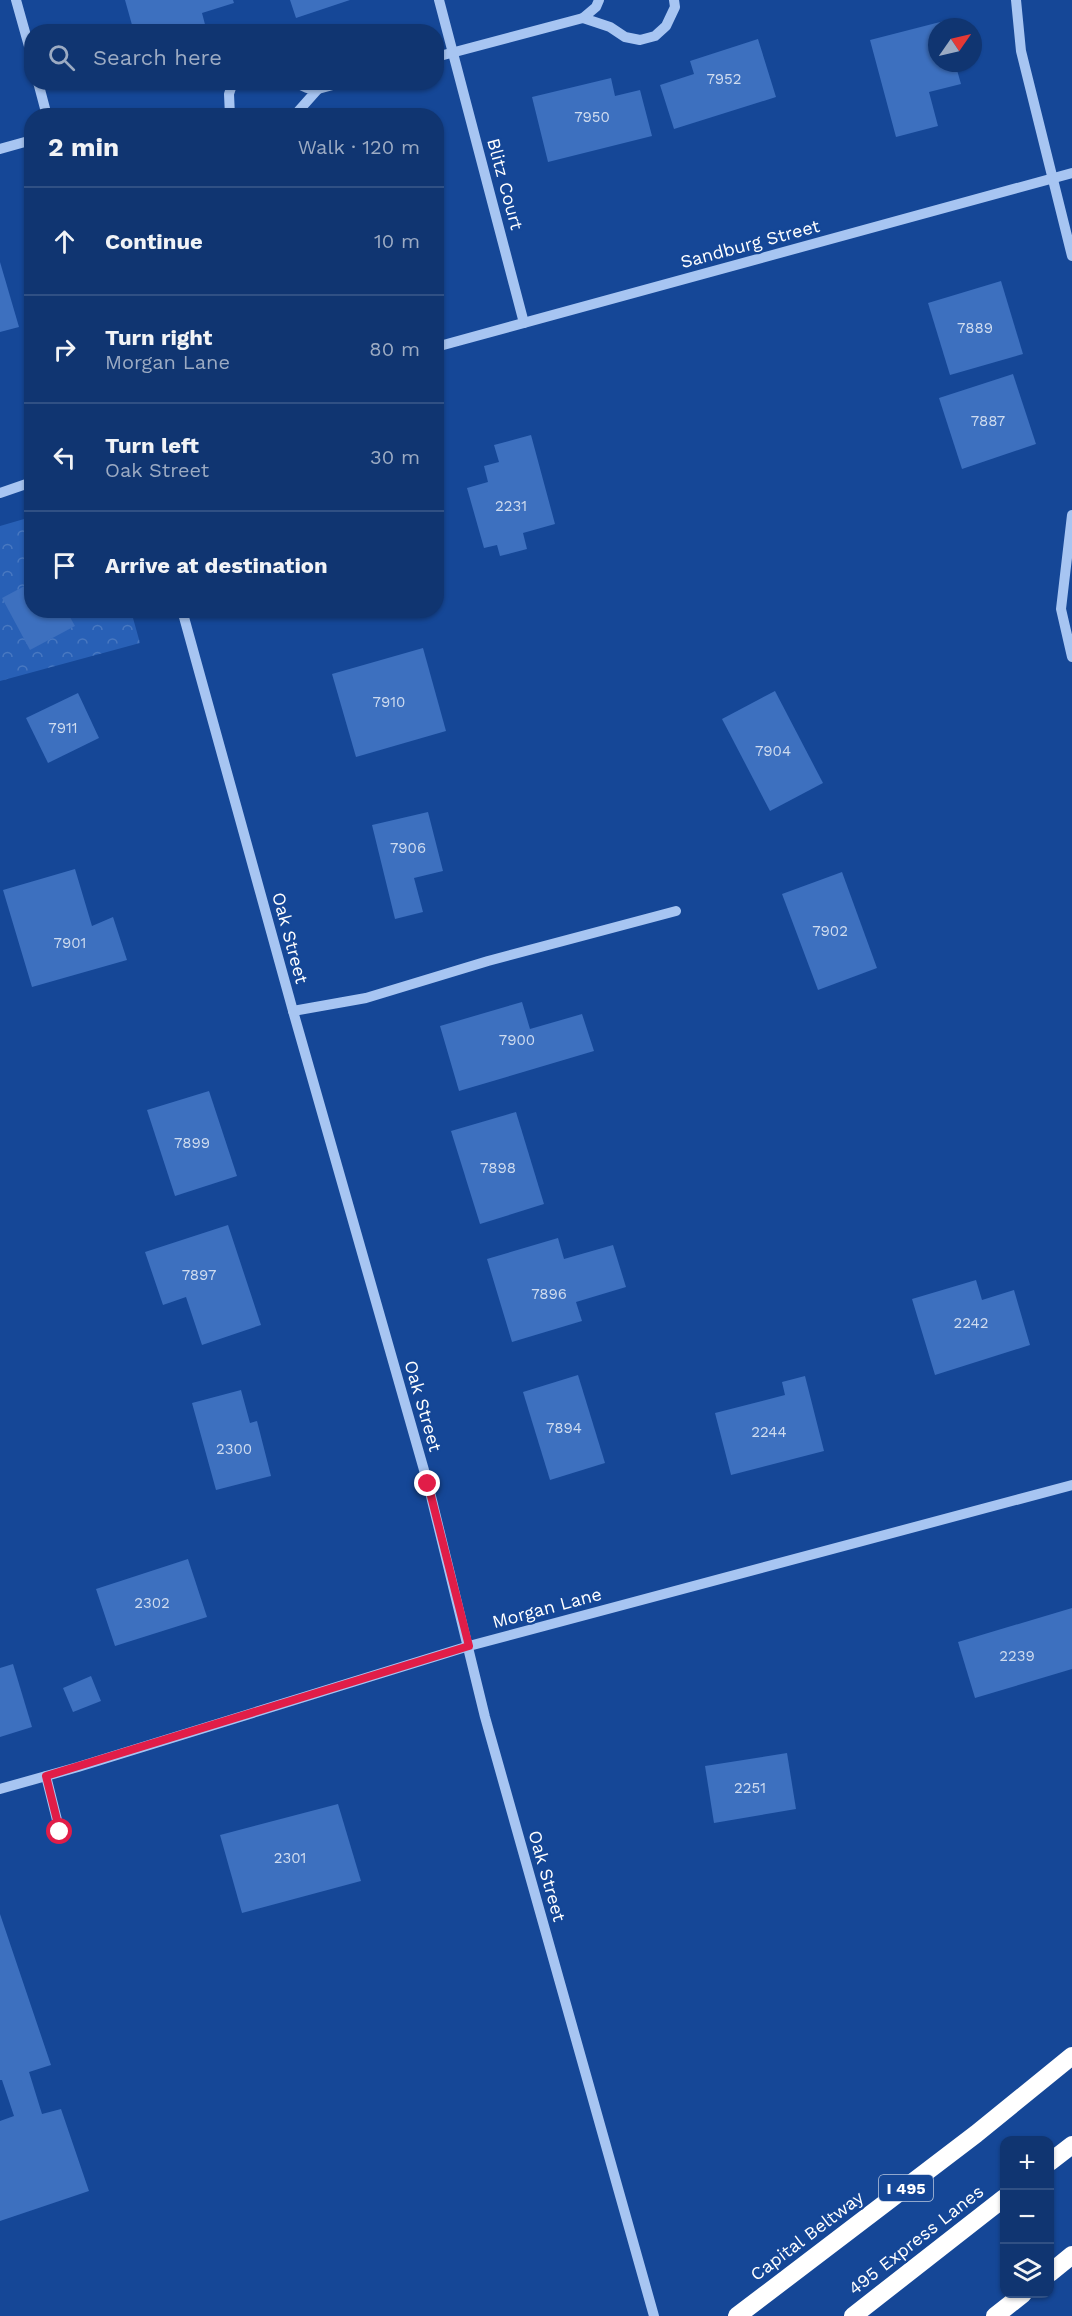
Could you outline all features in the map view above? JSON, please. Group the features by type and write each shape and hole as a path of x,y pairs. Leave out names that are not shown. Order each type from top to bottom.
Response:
{"highway":[{"name":"Capital Beltway","path":"737,2316 976,2134 1072,2056"},
{"path":"1054,2159 1072,2145"},
{"name":"495 Express Lanes","path":"853,2316 1000,2202"},
{"path":"1054,2270 1072,2255"},
{"path":"995,2316 1018,2298"}],"street":[{"path":"16,0 24,28"},
{"name":"Blitz Court","path":"439,0 524,323"},
{"path":"444,55 583,18 596,7 599,0"},
{"path":"583,18 610,27 624,37 640,40 655,36 666,26 675,7 674,0"},
{"path":"1016,0 1021,51 1072,256"},
{"path":"40,90 45,108"},
{"path":"230,90 230,108"},
{"path":"301,108 317,90"},
{"path":"0,148 24,142"},
{"name":"Sandburg Street","path":"444,345 1072,173"},
{"path":"0,493 24,485"},
{"path":"1072,514 1061,609 1072,657"},
{"name":"Oak Street","path":"184,618 428,1484 488,1728 654,2316"},
{"path":"293,1011 366,998 488,961 676,911"},
{"name":"Morgan Lane","path":"0,1789 469,1646 1072,1485"},
{"path":"46,1776 60,1832"}],"green space":[{"path":"24,519 24,618 133,618 140,643 0,681 0,526"}],"building":[{"path":"125,0 233,0 234,3 202,13 205,24 132,24"},
{"path":"290,0 350,0 296,18"},
{"path":"928,25 928,72 958,72 961,84 929,92 938,126 896,137 870,40"},
{"path":"758,39 776,97 674,129 660,85 694,74 690,61"},
{"path":"611,78 615,96 640,90 652,136 548,162 532,97"},
{"path":"0,262 19,327 0,332"},
{"path":"1001,281 1023,354 950,375 928,303"},
{"path":"1013,374 1036,444 962,469 939,398"},
{"path":"531,435 555,524 523,533 527,549 500,556 497,545 484,548 467,488 488,482 484,466 499,462 494,445"},
{"path":"24,586 24,618 70,618 75,626 30,650 2,598"},
{"path":"423,648 446,731 356,757 332,674"},
{"path":"775,691 823,783 770,811 722,719"},
{"path":"78,693 99,738 48,763 26,718"},
{"path":"428,812 443,871 414,878 423,912 395,919 372,825"},
{"path":"75,869 92,926 113,917 127,960 32,987 3,890"},
{"path":"842,872 877,968 818,990 782,894"},
{"path":"522,1002 530,1029 582,1014 594,1051 459,1091 440,1026"},
{"path":"209,1091 237,1176 175,1196 147,1110"},
{"path":"516,1112 544,1204 480,1224 451,1131"},
{"path":"228,1225 261,1325 202,1345 186,1297 163,1305 145,1252"},
{"path":"558,1238 564,1259 613,1245 626,1287 576,1302 582,1321 512,1342 487,1259"},
{"path":"976,1280 982,1300 1014,1290 1030,1345 935,1375 912,1299"},
{"path":"578,1375 605,1463 550,1480 523,1392"},
{"path":"805,1376 824,1451 731,1475 715,1413 785,1395 782,1382"},
{"path":"241,1390 250,1423 257,1421 271,1476 216,1490 192,1403"},
{"path":"188,1559 207,1617 115,1646 96,1589"},
{"path":"1072,1608 1072,1669 975,1698 958,1642"},
{"path":"13,1664 32,1727 0,1737 0,1668"},
{"path":"91,1676 101,1701 73,1712 63,1688"},
{"path":"787,1753 796,1809 714,1823 705,1766"},
{"path":"338,1804 361,1881 242,1913 220,1835"},
{"path":"0,1914 51,2065 29,2072 42,2114 61,2109 89,2191 0,2221 0,2121 14,2116 2,2080 0,2080"}],"route":[{"path":"60,1832 46,1776 469,1646 428,1484"}]}
